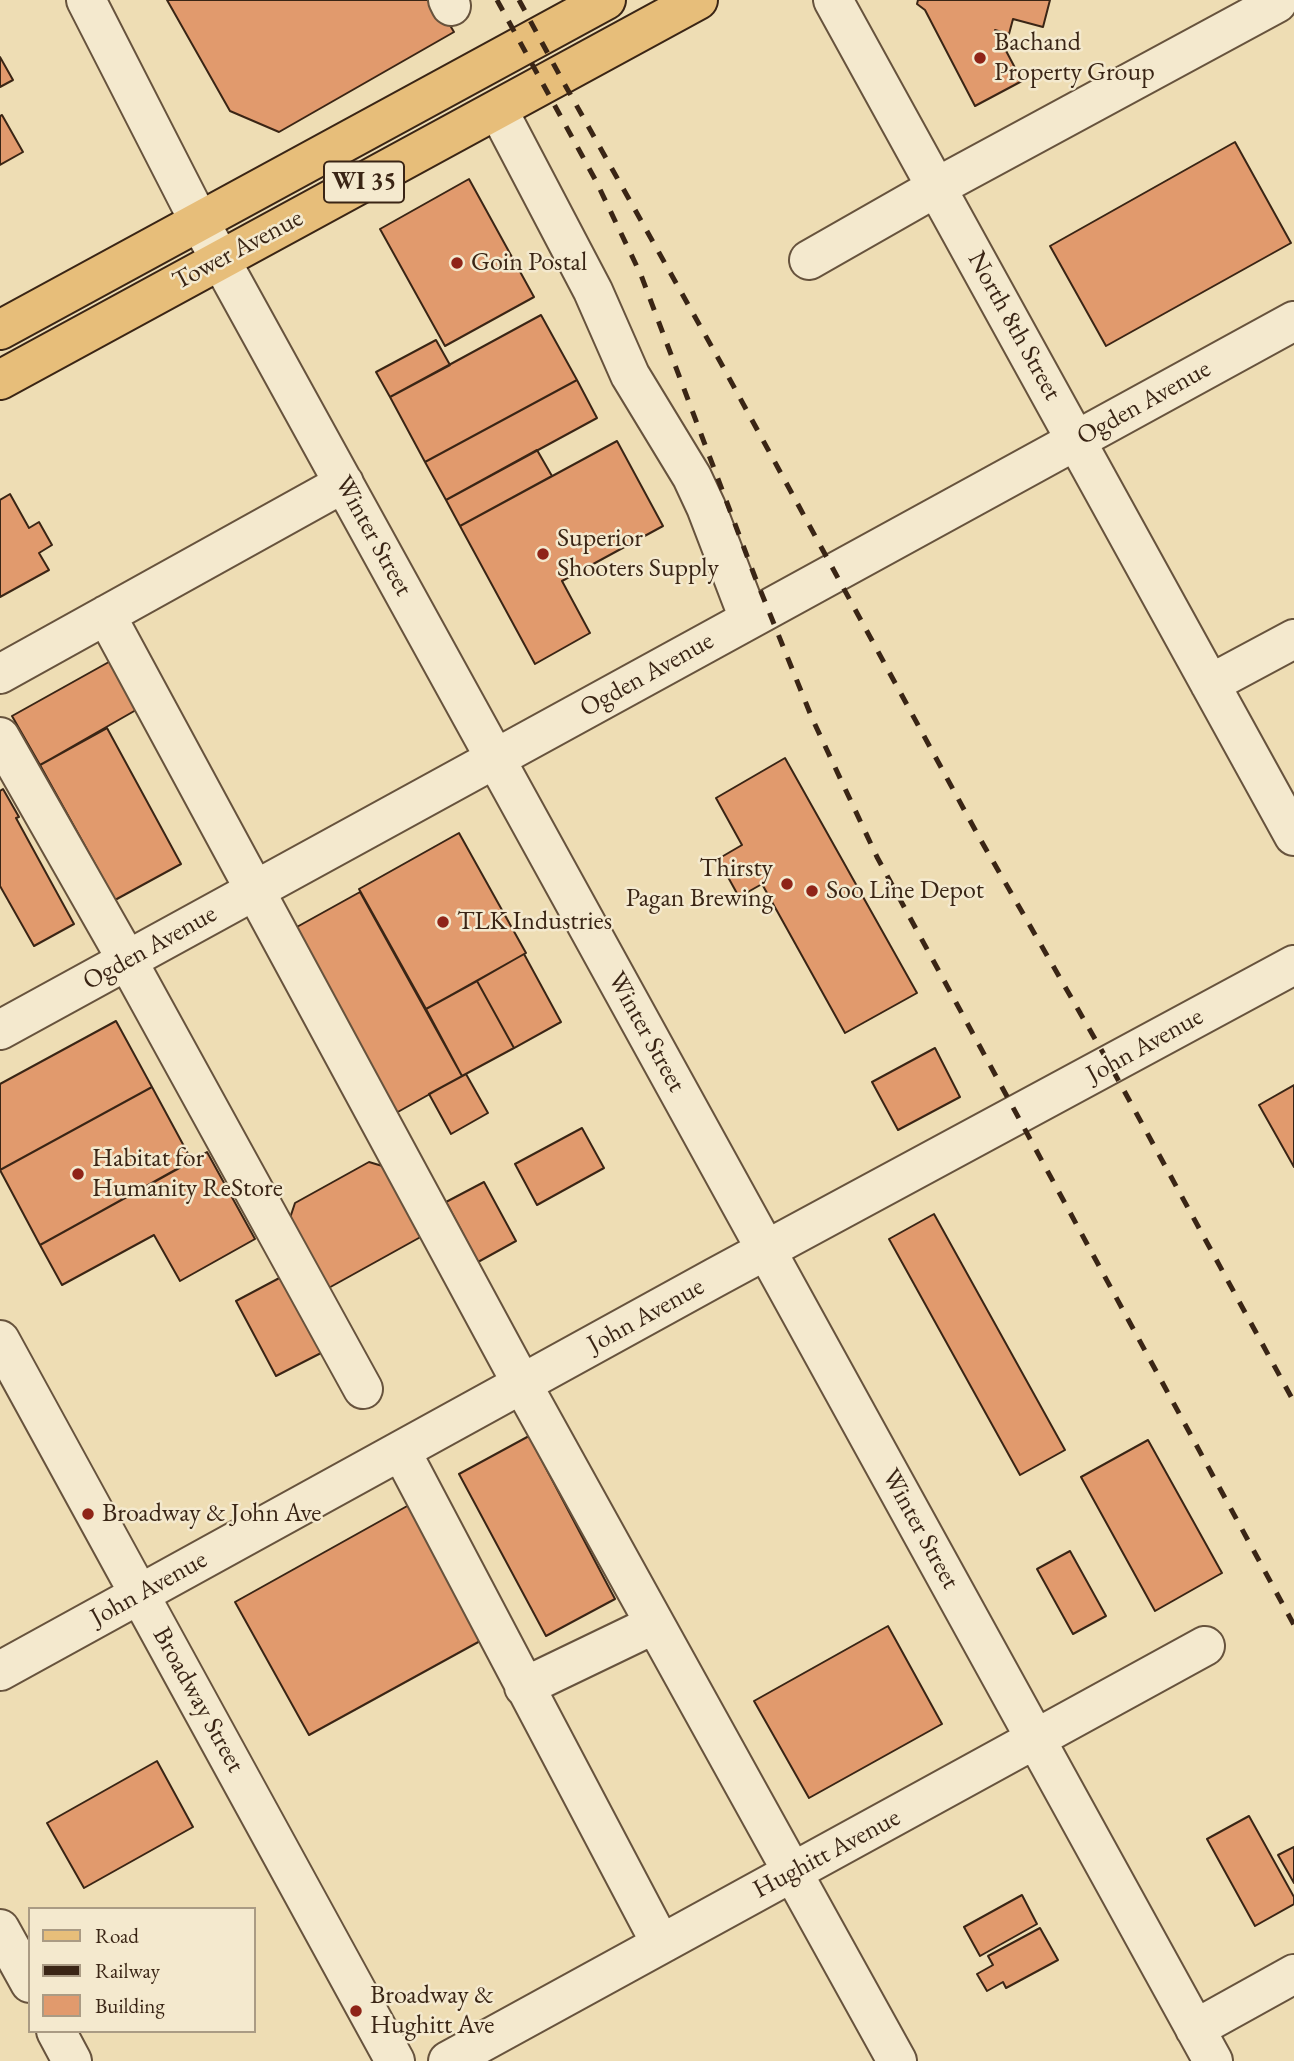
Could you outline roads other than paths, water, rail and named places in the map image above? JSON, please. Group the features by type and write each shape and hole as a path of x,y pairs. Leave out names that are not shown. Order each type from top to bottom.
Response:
{"main road":[{"name":"Tower Avenue","path":"0,330 606,0"},
{"name":"Tower Avenue","path":"0,380 698,0"}],"street":[{"name":"Winter Street","path":"86,0 220,259 1204,2045"},
{"name":"North 8th Street","path":"833,0 1294,836"},
{"path":"809,260 937,187 1277,3"},
{"path":"498,110 593,291 630,375 692,477 749,619"},
{"name":"Ogden Avenue","path":"0,1030 1294,321"},
{"path":"0,674 344,483"},
{"path":"106,615 522,1384 897,2061"},
{"path":"1210,684 1294,639"},
{"path":"0,737 127,960 363,1389"},
{"name":"John Avenue","path":"0,1671 766,1250 1294,965"},
{"name":"Broadway Street","path":"0,1340 395,2061"},
{"path":"401,1451 661,1944"},
{"path":"524,1687 655,1624"},
{"name":"Hughitt Avenue","path":"448,2061 1205,1646"},
{"path":"0,1928 19,1984"},
{"path":"1204,2045 1294,1974"},
{"path":"57,2033 72,2061"}],"railway":[{"path":"497,0 596,181 641,275 755,577 812,718 877,857 1294,1625"},
{"path":"519,0 722,365 979,837 1110,1065 1294,1402"}],"place":[{"name":"Bachand Property Group","path":"980,58"},
{"name":"Goin Postal","path":"457,263"},
{"name":"Superior Shooters Supply","path":"543,554"},
{"name":"Thirsty Pagan Brewing","path":"787,884"},
{"name":"Soo Line Depot","path":"812,891"},
{"name":"TLK Industries","path":"443,922"},
{"name":"Habitat for Humanity ReStore","path":"78,1174"},
{"name":"Broadway & John Ave","path":"88,1514"},
{"name":"Broadway & Hughitt Ave","path":"356,2011"}]}
